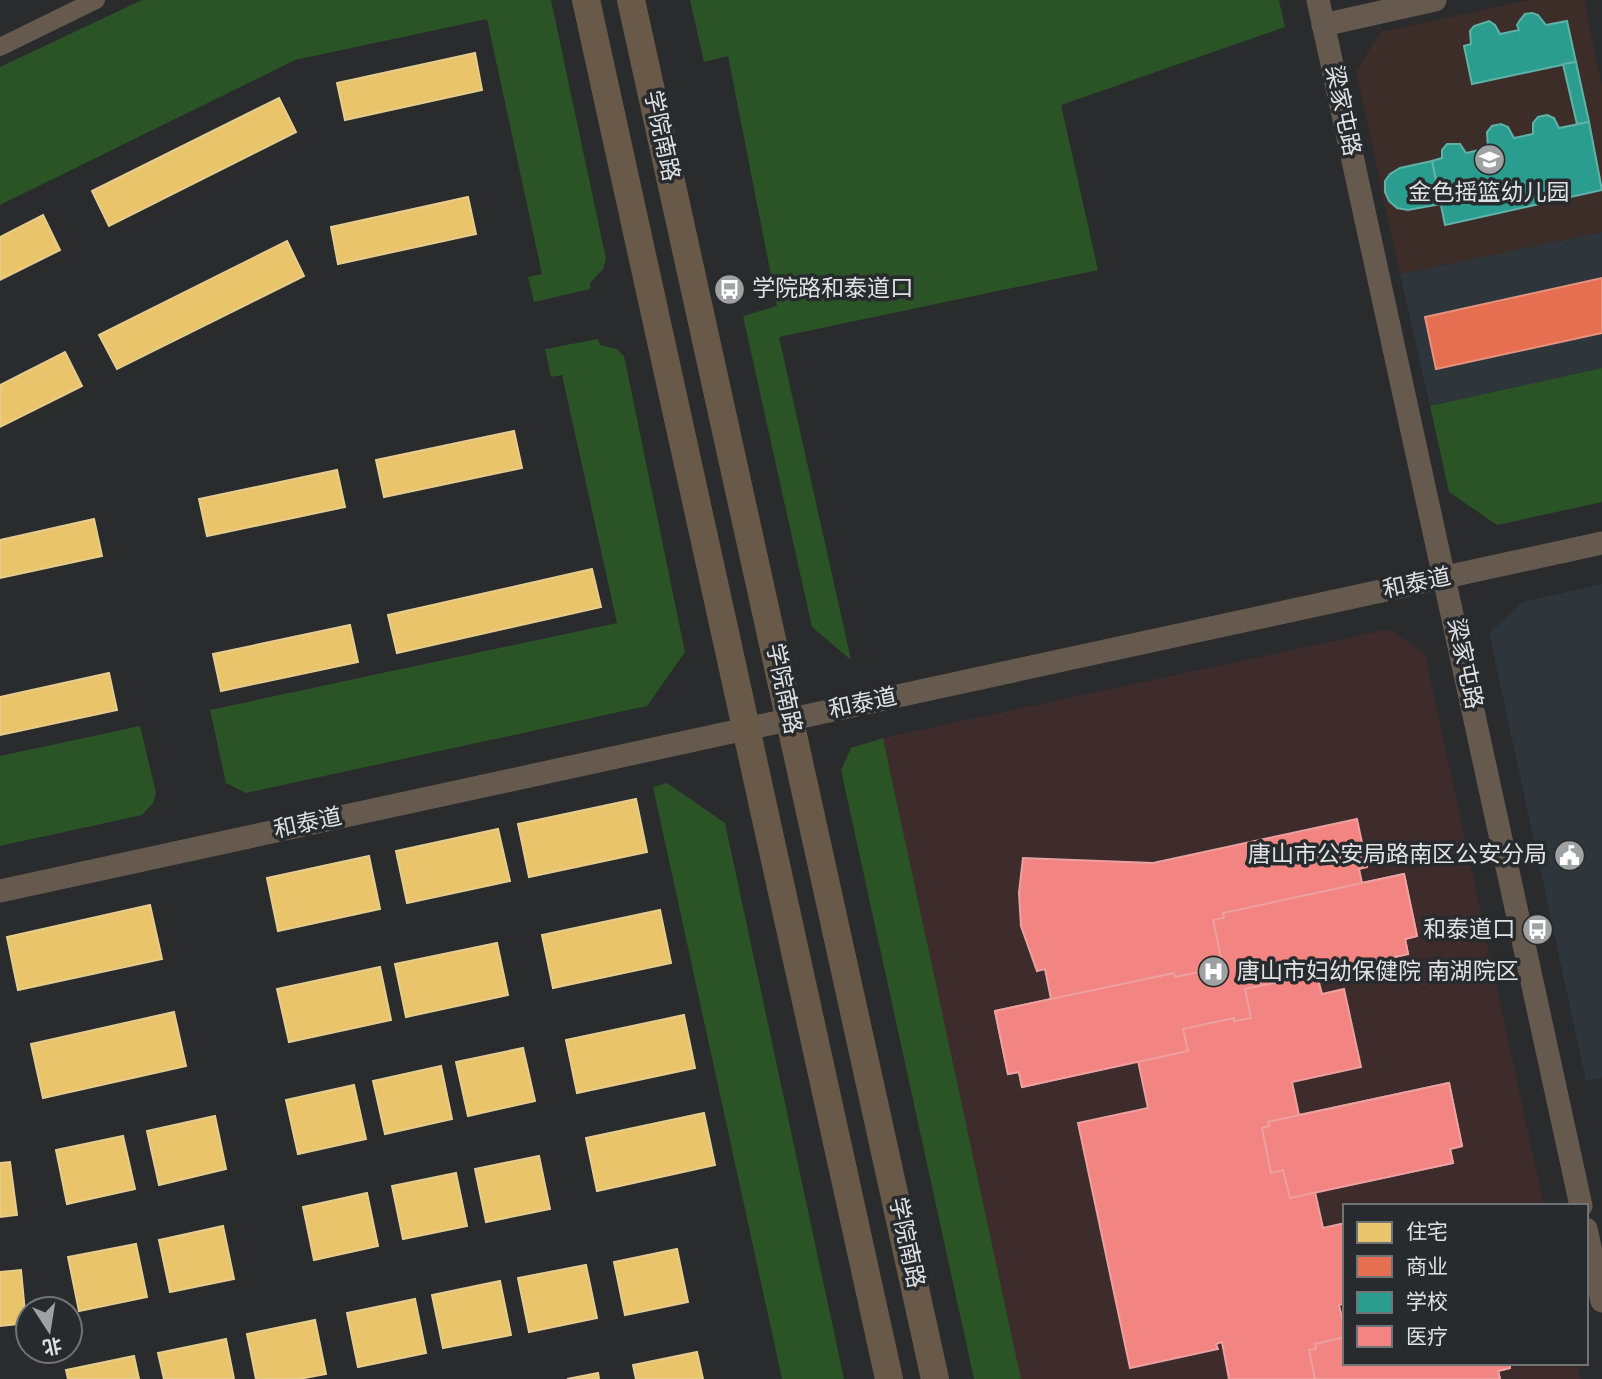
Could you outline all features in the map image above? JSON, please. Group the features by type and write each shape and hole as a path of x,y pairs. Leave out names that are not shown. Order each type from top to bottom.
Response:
{"main road":[{"name":"学院南路","path":"586,0 888,1379"},
{"name":"学院南路","path":"631,0 936,1379"}],"street":[{"path":"0,47 96,0"},
{"name":"梁家屯路","path":"1318,0 1581,1204"},
{"path":"1323,25 1435,0"},
{"name":"和泰道","path":"0,891 1602,543"},
{"path":"1588,1238 1602,1301"}],"shaded area":[{"name":"金色摇篮幼儿园","path":"1530,0 1584,0 1602,87 1602,232 1400,274 1356,71 1381,32"},
{"path":"1602,232 1602,368 1430,406 1400,274"},
{"name":"唐山市公安局路南区公安分局","path":"1602,584 1602,1078 1586,1081 1489,633 1523,602"},
{"name":"唐山市妇幼保健院 南湖院区","path":"1389,629 1425,654 1544,1204 1343,1204 1343,1365 1578,1365 1581,1379 1021,1379 883,738"}],"green space":[{"path":"142,0 551,0 606,259 603,269 590,283 590,289 534,302 528,277 542,274 487,19 295,60 0,205 0,67"},
{"path":"690,0 1279,0 1285,27 1061,105 1098,270 779,337 851,660 812,627 743,316 777,306 728,56 704,62"},
{"path":"598,339 600,345 617,349 624,356 685,652 647,706 246,793 226,783 210,710 617,623 562,375 551,377 545,349"},
{"path":"1602,368 1602,502 1497,525 1449,492 1430,406"},
{"path":"140,726 156,793 153,803 142,815 0,846 0,756"},
{"path":"883,738 1021,1379 974,1379 841,770 851,748"},
{"path":"667,783 725,823 844,1379 782,1379 653,787"}],"building: 住宅":[{"path":"475,53 482,90 345,120 337,83"},
{"path":"279,98 296,132 109,226 92,191"},
{"path":"468,197 476,234 338,264 331,227"},
{"path":"43,215 60,250 0,280 0,237"},
{"path":"287,241 304,276 117,369 99,335"},
{"path":"65,352 82,386 0,427 0,385"},
{"path":"514,431 522,468 384,497 376,460"},
{"path":"337,470 345,507 207,536 199,499"},
{"path":"94,519 102,556 0,578 0,540"},
{"path":"592,569 601,607 397,653 388,615"},
{"path":"350,625 358,662 221,691 213,654"},
{"path":"109,673 117,710 0,735 0,697"},
{"path":"636,799 647,852 529,877 518,824"},
{"path":"498,829 510,881 407,903 396,851"},
{"path":"369,856 380,909 278,931 267,878"},
{"path":"150,905 162,959 18,990 7,937"},
{"path":"660,910 671,963 553,988 542,935"},
{"path":"497,943 508,995 406,1017 395,964"},
{"path":"380,967 391,1020 289,1042 277,989"},
{"path":"174,1012 186,1066 43,1098 31,1044"},
{"path":"684,1015 695,1068 577,1093 566,1040"},
{"path":"523,1048 535,1101 468,1116 456,1062"},
{"path":"441,1066 452,1119 385,1134 373,1081"},
{"path":"354,1085 366,1139 298,1154 286,1100"},
{"path":"704,1113 715,1165 597,1191 586,1138"},
{"path":"215,1116 226,1169 159,1185 147,1131"},
{"path":"123,1136 135,1189 67,1204 56,1150"},
{"path":"539,1156 550,1209 486,1222 475,1169"},
{"path":"10,1162 17,1215 0,1217 0,1163"},
{"path":"456,1173 467,1226 403,1239 392,1186"},
{"path":"367,1193 378,1246 314,1260 303,1207"},
{"path":"223,1226 234,1279 170,1292 159,1240"},
{"path":"136,1244 147,1297 84,1310 84,1295 76,1295 68,1257"},
{"path":"677,1249 688,1302 625,1315 614,1262"},
{"path":"586,1265 597,1318 529,1332 518,1278"},
{"path":"21,1270 23,1295 14,1295 14,1324 0,1326 0,1272"},
{"path":"500,1281 511,1335 443,1348 432,1295"},
{"path":"415,1299 426,1353 358,1367 347,1313"},
{"path":"315,1320 326,1374 299,1379 256,1379 247,1334"},
{"path":"226,1339 234,1379 164,1379 158,1353"},
{"path":"697,1352 703,1379 636,1379 633,1365"},
{"path":"134,1356 139,1379 68,1379 66,1370"},
{"path":"598,1373 599,1379 567,1379"}],"building: 商业":[{"path":"1602,278 1602,333 1436,369 1425,317"}],"building: 学校":[{"path":"1525,14 1538,15 1546,25 1567,21 1576,62 1472,84 1464,46 1471,44 1470,31 1474,26 1489,21 1500,34 1519,30 1517,25 1520,20"},
{"path":"1576,62 1589,122 1577,124 1563,64"},
{"path":"1547,115 1554,118 1559,128 1589,122 1602,190 1445,225 1432,161 1442,158 1442,150 1447,144 1460,144 1466,153 1488,148 1487,132 1492,126 1501,124 1508,127 1514,138 1533,134 1533,123 1538,117"},
{"path":"1432,161 1441,204 1408,210 1397,208 1389,201 1385,192 1385,181 1390,174 1400,168"}],"building: 医疗":[{"path":"1357,819 1367,867 1359,869 1362,883 1404,874 1417,936 1405,939 1408,954 1311,977 1312,981 1318,979 1322,994 1344,989 1361,1067 1292,1082 1299,1115 1449,1083 1462,1146 1450,1149 1453,1163 1315,1192 1323,1228 1343,1223 1343,1304 1339,1305 1343,1322 1343,1365 1509,1365 1510,1368 1498,1371 1500,1379 1229,1379 1222,1342 1216,1344 1218,1349 1130,1368 1078,1123 1148,1108 1138,1061 1022,1087 1019,1072 1008,1074 995,1011 1051,999 1045,969 1037,971 1021,926 1019,893 1023,858 1153,863"},
{"path":"1404,874 1417,936 1405,939 1408,954 1245,989 1251,1018 1234,1021 1234,1018 1183,1029 1188,1051 1022,1087 1019,1072 1008,1074 995,1011 1174,973 1175,977 1223,967 1213,920 1224,918 1223,913"},
{"path":"1449,1083 1462,1146 1450,1149 1453,1163 1290,1198 1283,1170 1271,1173 1262,1128 1269,1126 1268,1122"},
{"path":"1343,1337 1343,1365 1509,1365 1510,1368 1498,1371 1500,1379 1315,1379 1309,1350 1316,1349 1315,1344"}],"place":[{"name":"金色摇篮幼儿园","path":"1489,159"},
{"name":"学院路和泰道口","path":"729,289"},
{"name":"唐山市公安局路南区公安分局","path":"1570,855"},
{"name":"和泰道口","path":"1538,930"},
{"name":"唐山市妇幼保健院 南湖院区","path":"1214,972"}]}
